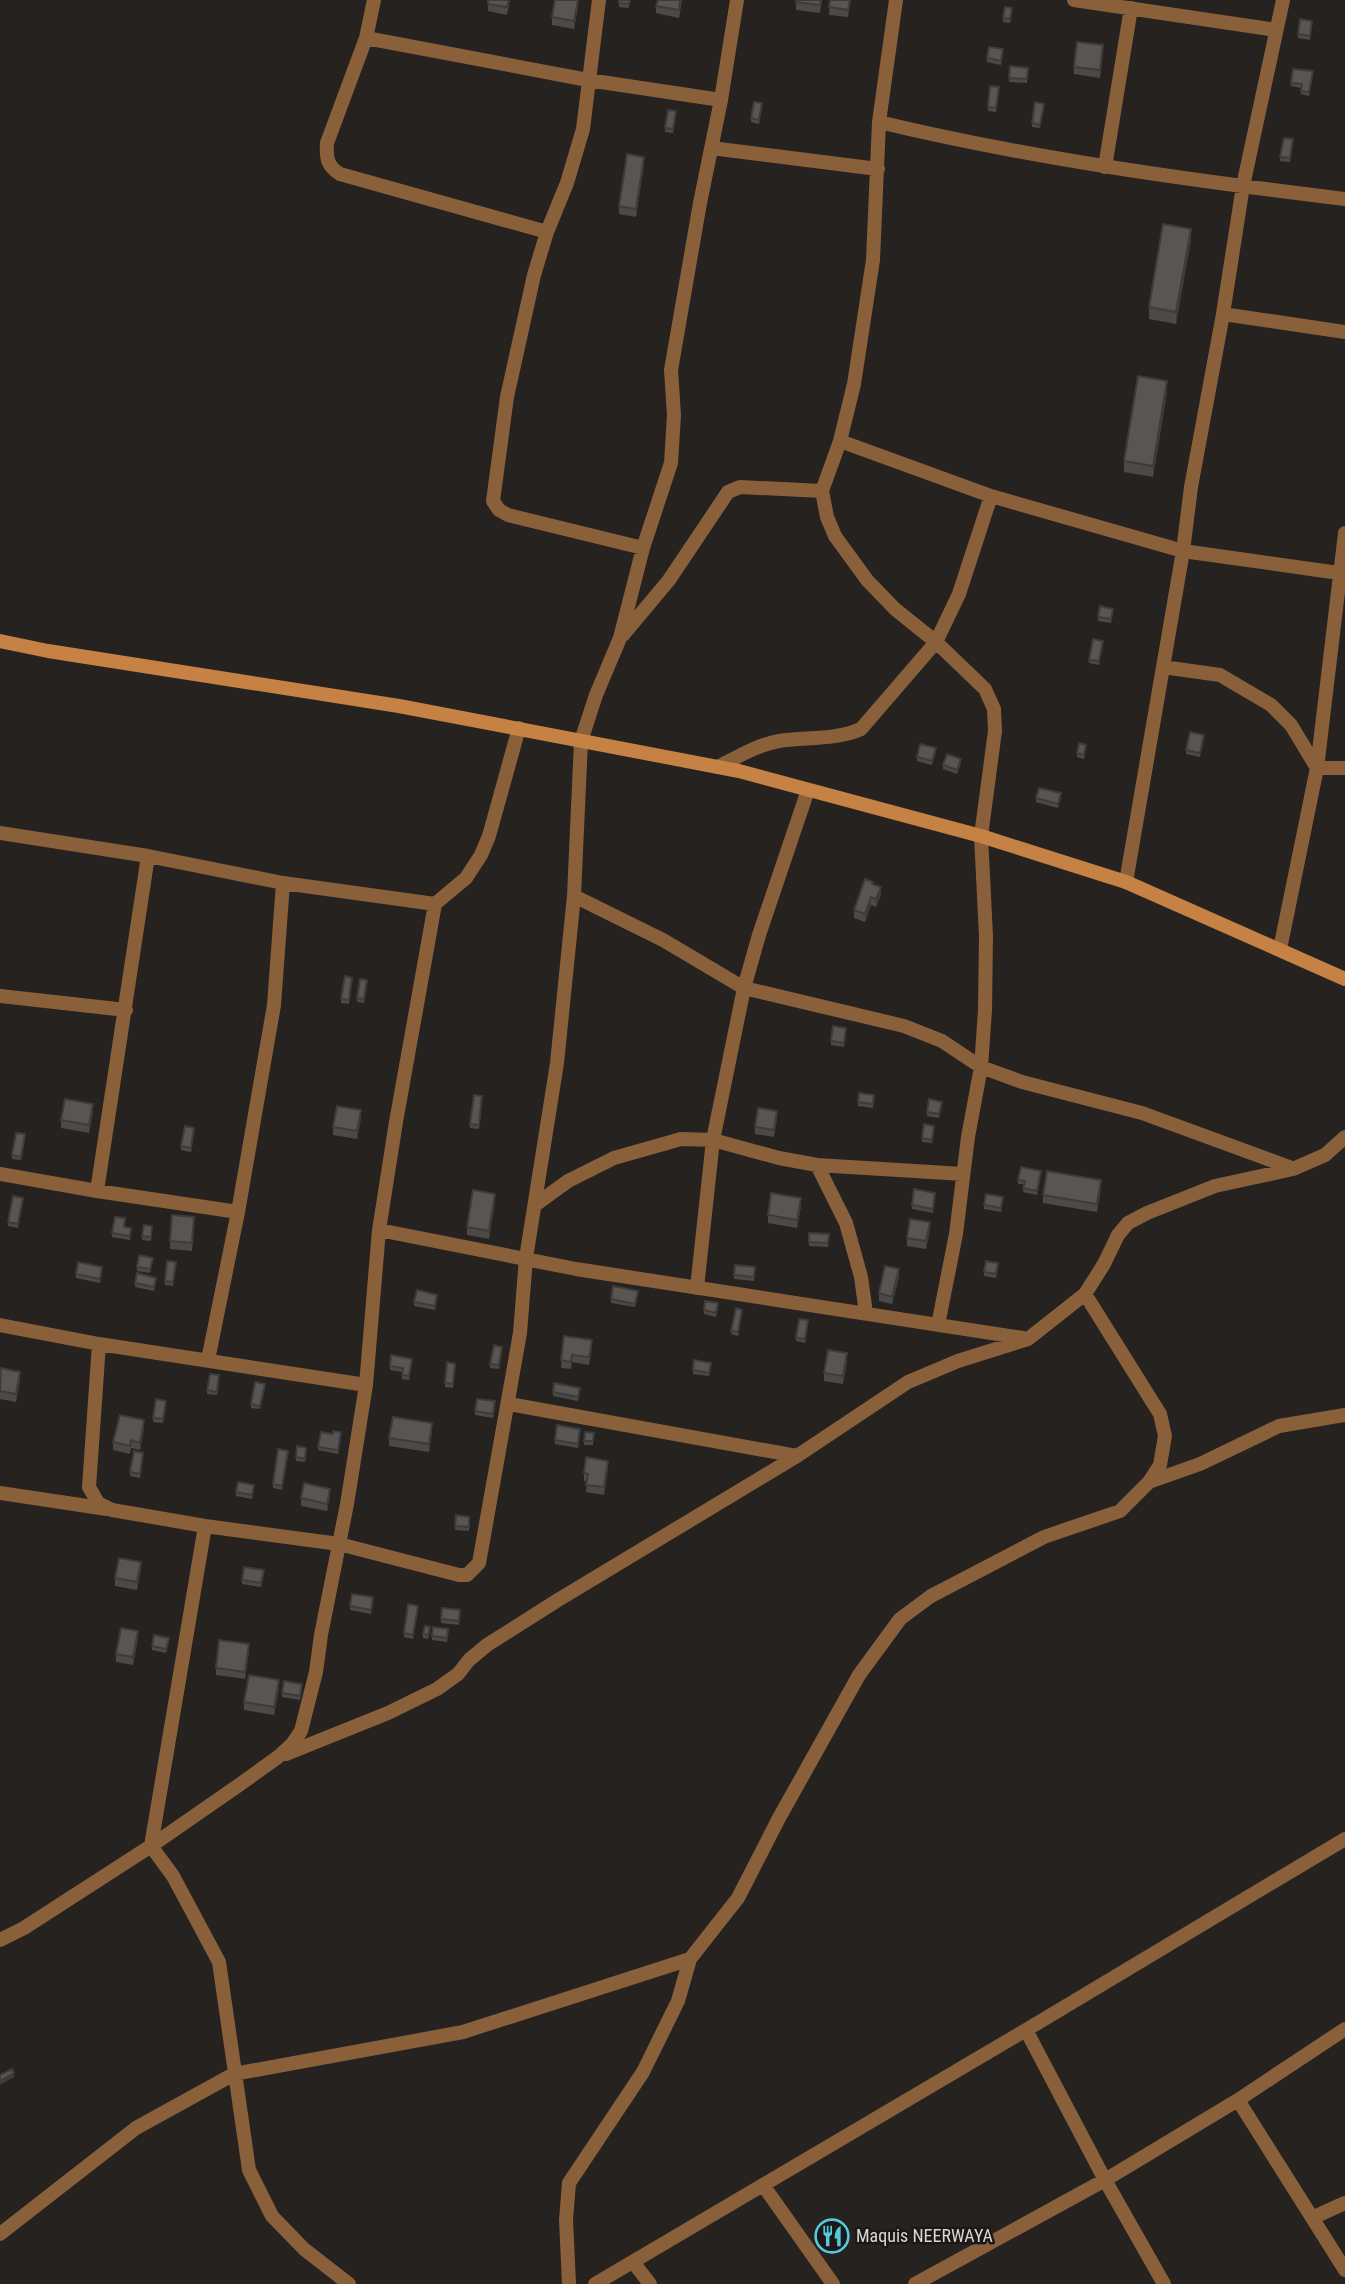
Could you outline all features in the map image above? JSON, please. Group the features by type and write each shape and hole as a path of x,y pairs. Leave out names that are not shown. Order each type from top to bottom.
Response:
{"street":[{"path":"374,0 366,38 327,143 326,157 330,168 340,174 547,232"},
{"path":"599,0 583,129 534,275 507,397 493,501 499,510 508,514 643,548"},
{"path":"0,1493 339,1544 459,1575 467,1575 479,1563 520,1334 526,1258 557,1063 574,896 581,741 596,695 620,638 643,548 671,463 674,415 671,370 737,0"},
{"path":"896,0 879,122 873,260 854,384 840,441 822,491 827,517 835,536 867,580 895,610 936,642 985,689 994,709 995,731 981,836 986,936 981,1067 956,1234 938,1325"},
{"path":"1074,0 1276,30"},
{"path":"1126,882 1243,187 1283,0"},
{"path":"1105,167 1131,8"},
{"path":"366,38 587,80 721,100"},
{"path":"879,122 961,142 1105,167 1345,200"},
{"path":"711,148 878,169"},
{"path":"1223,314 1345,332"},
{"path":"840,441 991,496 1183,551 1339,573"},
{"path":"620,638 669,580 727,492 740,487 822,491"},
{"path":"718,767 750,750 775,741 848,735 861,729 936,642 959,594 991,496"},
{"path":"1280,949 1317,768 1345,533"},
{"path":"0,641 48,651 399,706 718,767 981,836 1126,882 1345,979"},
{"path":"1163,667 1220,675 1271,705 1291,725 1317,768"},
{"path":"0,1941 151,1846 278,1757 301,1731 316,1672 366,1385 379,1230 435,904 466,878 481,855 489,836 519,729"},
{"path":"1317,768 1345,768"},
{"path":"697,1288 713,1140 744,988 808,790"},
{"path":"0,833 148,856 283,883 435,904"},
{"path":"97,1191 148,856"},
{"path":"208,1360 238,1212 274,1005 283,883"},
{"path":"574,896 663,940 744,988 904,1026 942,1041 981,1067 1022,1082 1142,1113 1293,1169"},
{"path":"0,996 126,1010"},
{"path":"278,1757 388,1713 437,1689 458,1674 469,1660 487,1645 797,1456 908,1382 958,1361 1028,1339 1085,1294 1118,1235 1128,1223 1216,1186 1293,1169 1325,1155 1345,1137"},
{"path":"535,1205 568,1181 614,1158 681,1139 713,1140 779,1158 847,1169 963,1174"},
{"path":"817,1165 846,1223 861,1277 866,1313"},
{"path":"0,1174 238,1212"},
{"path":"379,1230 576,1269 1028,1339"},
{"path":"569,2284 566,2220 569,2183 643,2072 678,2001 690,1959 738,1898 779,1818 859,1675 900,1619 931,1596 1044,1537 1120,1511 1149,1482 1160,1465 1165,1436 1160,1414 1085,1294"},
{"path":"0,1325 99,1344 366,1385"},
{"path":"99,1344 89,1487 98,1503 112,1510"},
{"path":"509,1404 797,1456"},
{"path":"1149,1482 1200,1464 1279,1426 1345,1415"},
{"path":"205,1525 151,1846 173,1876 219,1962 249,2170 272,2216 304,2249 349,2284"},
{"path":"595,2284 1345,1839"},
{"path":"0,2234 136,2128 234,2074 463,2032 690,1959"},
{"path":"915,2284 1105,2180 1238,2100 1345,2029"},
{"path":"1026,2030 1105,2180 1164,2284"},
{"path":"1238,2100 1345,2270"},
{"path":"763,2185 833,2284"},
{"path":"1314,2217 1345,2203"},
{"path":"633,2262 650,2284"}],"building":[{"path":"488,0 509,0 507,7 488,4"},
{"path":"555,0 578,0 574,21 552,17"},
{"path":"619,0 630,0 629,4 619,3"},
{"path":"658,0 680,0 679,10 656,6"},
{"path":"796,0 821,0 820,5"},
{"path":"830,0 850,0 848,10 829,7"},
{"path":"1005,7 1012,8 1010,19 1003,18"},
{"path":"1300,19 1312,21 1310,36 1298,34"},
{"path":"1077,42 1103,45 1100,70 1074,67"},
{"path":"989,47 1003,49 1001,61 987,58"},
{"path":"1010,66 1028,68 1027,79 1009,78"},
{"path":"1293,69 1313,71 1309,92 1301,91 1302,84 1291,83"},
{"path":"990,86 999,87 996,108 988,107"},
{"path":"754,102 762,103 759,120 751,118"},
{"path":"1035,102 1044,104 1040,125 1032,123"},
{"path":"668,110 676,111 673,129 665,128"},
{"path":"1284,138 1293,139 1290,158 1280,157"},
{"path":"627,154 644,157 636,209 619,206"},
{"path":"1163,224 1191,229 1176,312 1149,307"},
{"path":"1138,376 1167,381 1153,466 1124,461"},
{"path":"1100,606 1113,609 1111,619 1098,617"},
{"path":"1093,639 1103,641 1099,661 1089,660"},
{"path":"1190,732 1204,735 1200,753 1186,750"},
{"path":"1079,743 1086,745 1084,755 1077,753"},
{"path":"920,744 936,748 932,761 917,757"},
{"path":"947,754 961,759 957,770 943,765"},
{"path":"1039,788 1061,793 1058,804 1036,798"},
{"path":"865,879 881,887 876,899 871,897 865,914 854,910"},
{"path":"345,976 352,978 349,1000 341,999"},
{"path":"360,979 367,980 364,999 357,998"},
{"path":"833,1026 846,1028 844,1043 831,1041"},
{"path":"859,1093 874,1095 873,1104 858,1102"},
{"path":"474,1095 482,1096 479,1125 470,1124"},
{"path":"65,1099 93,1104 89,1125 61,1120"},
{"path":"929,1099 942,1102 939,1114 927,1112"},
{"path":"337,1106 361,1110 357,1131 333,1127"},
{"path":"758,1108 777,1111 774,1130 755,1127"},
{"path":"924,1124 934,1126 932,1140 922,1138"},
{"path":"185,1126 194,1128 191,1148 181,1146"},
{"path":"16,1133 25,1134 21,1157 12,1155"},
{"path":"1021,1167 1041,1171 1037,1191 1023,1188 1025,1181 1018,1180"},
{"path":"1047,1171 1101,1180 1097,1204 1043,1195"},
{"path":"914,1189 935,1193 933,1209 912,1205"},
{"path":"473,1190 495,1194 489,1231 467,1227"},
{"path":"771,1193 801,1198 797,1220 768,1215"},
{"path":"986,1194 1003,1197 1001,1208 984,1205"},
{"path":"13,1196 23,1198 18,1224 8,1222"},
{"path":"172,1215 194,1217 192,1243 170,1241"},
{"path":"115,1217 125,1218 124,1227 131,1228 130,1236 112,1233"},
{"path":"910,1219 930,1222 926,1241 907,1238"},
{"path":"144,1225 152,1226 151,1237 142,1236"},
{"path":"809,1233 829,1234 828,1243 809,1242"},
{"path":"139,1255 153,1258 150,1269 137,1267"},
{"path":"167,1261 176,1262 173,1282 165,1281"},
{"path":"986,1261 998,1263 996,1274 984,1272"},
{"path":"78,1262 102,1267 100,1279 76,1274"},
{"path":"735,1265 755,1267 754,1277 734,1275"},
{"path":"885,1266 899,1269 892,1297 879,1293"},
{"path":"137,1273 156,1278 154,1287 135,1283"},
{"path":"613,1286 638,1291 635,1304 611,1299"},
{"path":"417,1290 437,1295 435,1306 414,1302"},
{"path":"705,1301 718,1303 716,1313 704,1310"},
{"path":"736,1308 742,1310 738,1332 731,1331"},
{"path":"799,1319 808,1320 805,1339 796,1338"},
{"path":"564,1336 592,1340 589,1357 572,1355 571,1362 561,1360"},
{"path":"494,1345 502,1347 499,1365 490,1364"},
{"path":"828,1350 847,1353 843,1376 824,1373"},
{"path":"391,1355 412,1359 409,1376 402,1375 403,1368 390,1366"},
{"path":"694,1360 711,1363 709,1373 693,1370"},
{"path":"447,1362 455,1364 453,1384 445,1383"},
{"path":"1,1368 20,1372 16,1394 0,1391"},
{"path":"210,1374 219,1375 217,1392 207,1390"},
{"path":"255,1382 265,1384 260,1406 251,1404"},
{"path":"554,1383 580,1388 578,1397 553,1392"},
{"path":"156,1399 166,1401 163,1419 153,1418"},
{"path":"477,1399 495,1401 493,1414 475,1411"},
{"path":"120,1415 144,1420 140,1443 131,1440 130,1446 113,1442"},
{"path":"393,1417 432,1423 429,1444 389,1438"},
{"path":"557,1425 580,1429 578,1444 555,1440"},
{"path":"333,1431 341,1432 338,1450 318,1447 321,1432 333,1434"},
{"path":"585,1432 594,1433 593,1441 584,1441"},
{"path":"297,1446 306,1448 305,1459 296,1457"},
{"path":"278,1449 288,1451 282,1486 273,1484"},
{"path":"134,1451 143,1453 140,1474 130,1472"},
{"path":"586,1457 608,1461 604,1487 586,1485"},
{"path":"238,1482 254,1485 252,1495 236,1492"},
{"path":"304,1483 330,1489 327,1504 301,1498"},
{"path":"456,1515 469,1517 469,1527 455,1526"},
{"path":"119,1558 141,1562 137,1582 115,1578"},
{"path":"244,1567 264,1570 261,1583 242,1580"},
{"path":"352,1594 373,1597 371,1610 350,1606"},
{"path":"408,1604 418,1606 413,1635 404,1633"},
{"path":"442,1608 460,1610 459,1621 441,1619"},
{"path":"425,1626 430,1627 428,1635 423,1634"},
{"path":"433,1627 448,1629 447,1638 432,1636"},
{"path":"121,1628 138,1631 133,1657 116,1654"},
{"path":"154,1635 169,1638 166,1649 152,1646"},
{"path":"219,1640 249,1644 245,1672 216,1668"},
{"path":"249,1675 279,1680 274,1707 244,1702"},
{"path":"284,1681 302,1684 300,1696 282,1693"},
{"path":"12,2069 14,2073 0,2081 0,2075"}],"place":[{"name":"Maquis NEERWAYA","path":"832,2236"}]}
